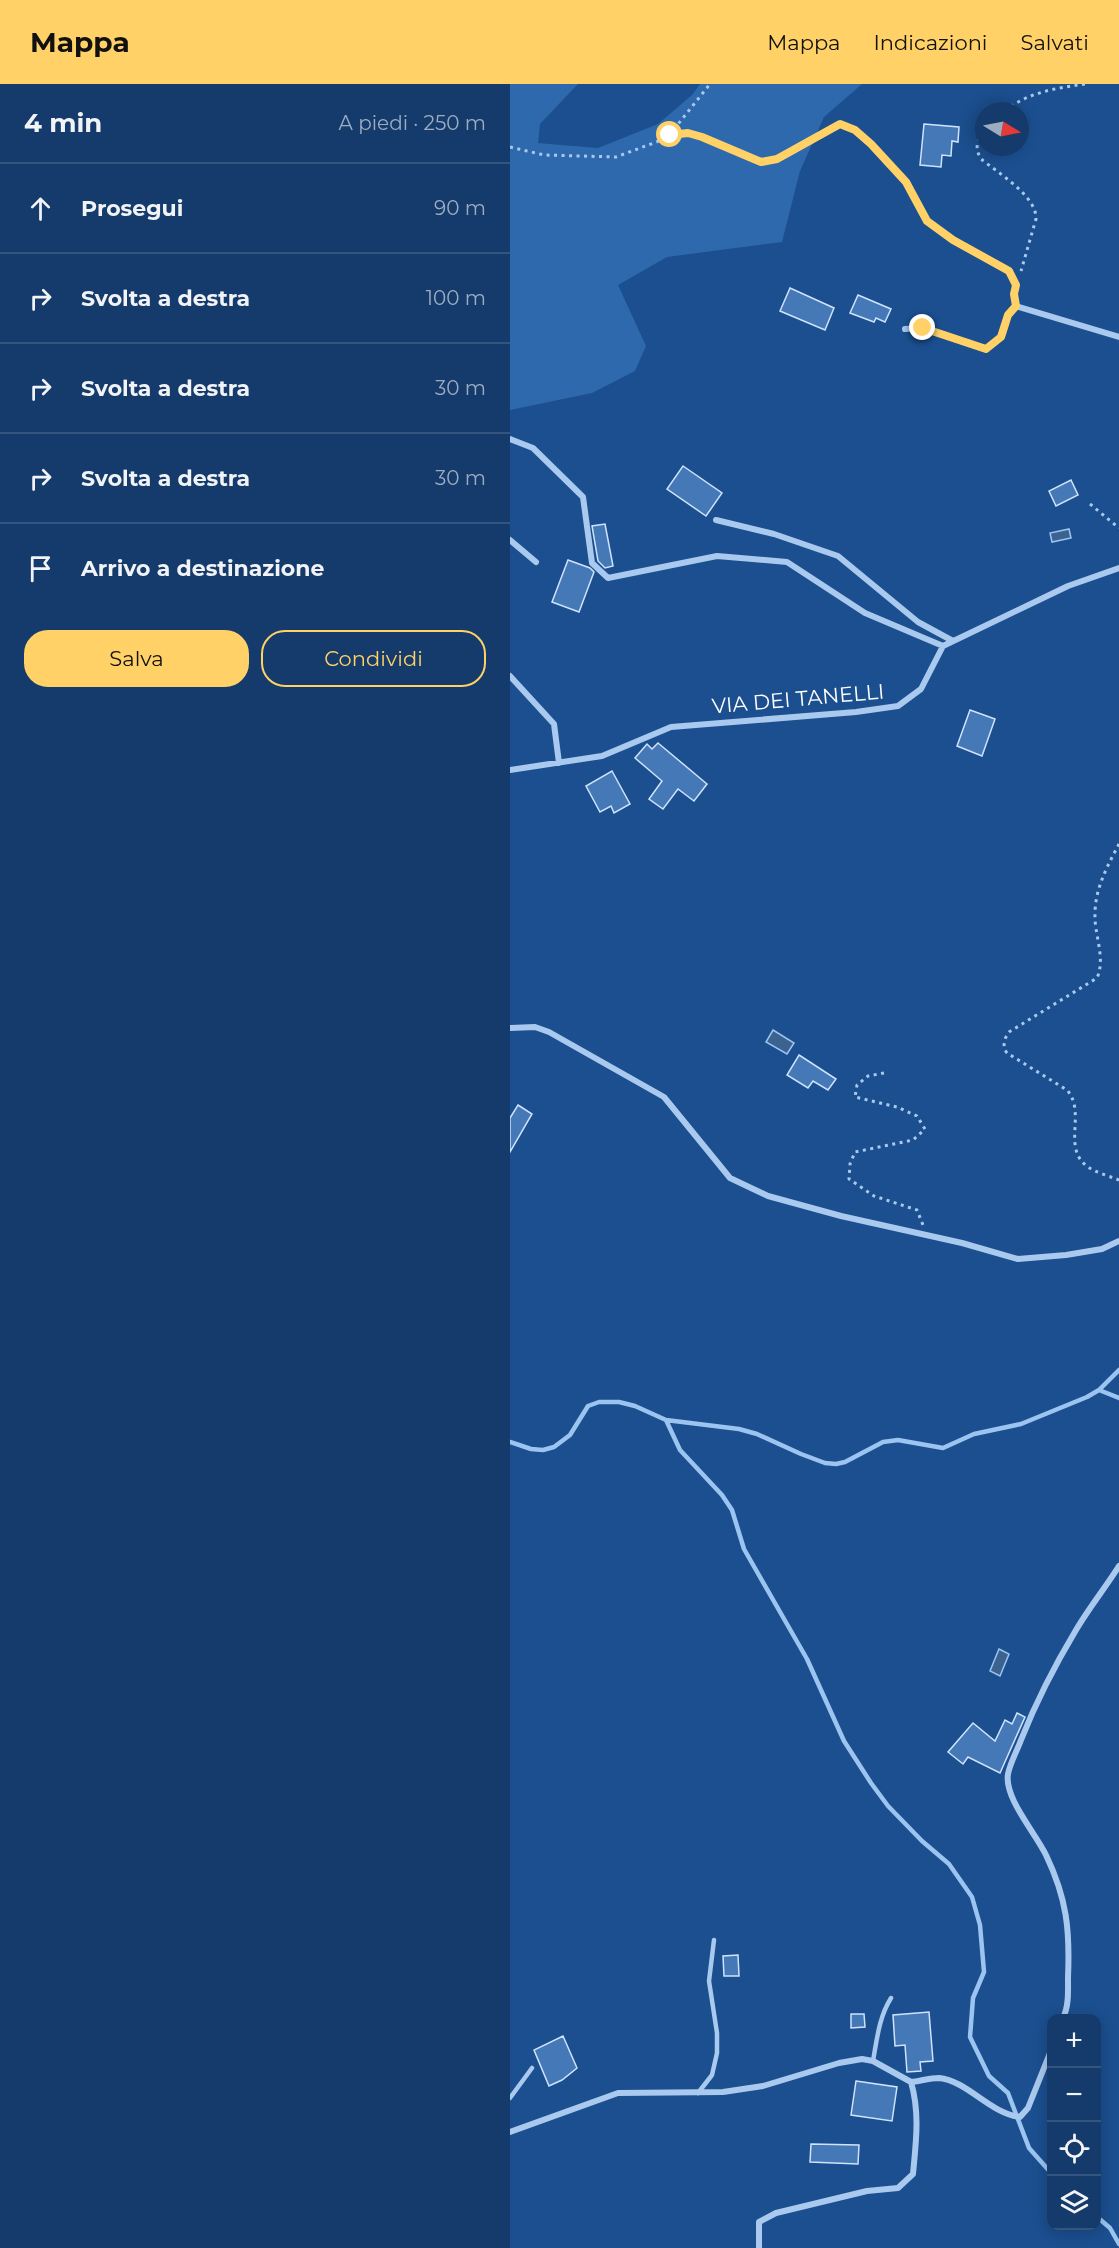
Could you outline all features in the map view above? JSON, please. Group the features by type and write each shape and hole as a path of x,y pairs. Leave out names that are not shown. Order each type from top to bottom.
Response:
{"street":[{"path":"884,158 906,182 927,221 953,240 1009,271 1016,285 1014,294 1016,306"},
{"path":"905,329 923,328 986,349 1001,337 1008,315 1016,306"},
{"path":"1016,306 1119,337"},
{"path":"510,439 533,448 583,497 592,563 608,578 717,556 787,562 865,613 943,646 1068,586 1119,568"},
{"path":"716,520 774,534 838,556 875,584 918,622 954,641"},
{"path":"510,540 536,562"},
{"name":"VIA DEI TANELLI","path":"510,770 602,756 671,727 856,712 898,706 921,689 943,646"},
{"path":"510,676 554,724 559,763"},
{"path":"510,1028 535,1028 549,1032 664,1097 730,1178 768,1196 841,1216 962,1243 1018,1259 1093,1251 1119,1241"},
{"path":"1064,2014 1068,2000 1069,1952 1064,1902 1046,1855 1013,1801 1008,1787 1008,1773 1029,1720 1051,1676 1076,1630 1119,1566"},
{"path":"510,2132 618,2093 723,2092 763,2086 839,2063 862,2059 873,2061 911,2082 938,2078 947,2080 992,2107 1011,2116 1020,2117 1028,2108 1047,2060"},
{"path":"759,2248 759,2222 776,2213 867,2191 898,2188 913,2174 918,2122 911,2082"}],"lane":[{"path":"698,2093 711,2075 717,2053 717,2033 709,1981 714,1940"},
{"path":"873,2061 879,2024 884,2008 891,1998"},
{"path":"510,2098 532,2068"}],"path":[{"path":"510,147 544,154 616,157 668,138 710,84"},
{"path":"1016,102 1054,88 1085,84"},
{"path":"670,135 688,133 702,137 761,162 777,159 840,124 855,130 884,158"},
{"path":"979,156 1026,196 1033,203 1036,212 1036,219 1016,285"},
{"path":"1090,504 1119,528"},
{"path":"1119,844 1101,881 1098,893 1095,914 1101,965 1097,978 1009,1032 1004,1042 1004,1049 1007,1053 1067,1090 1072,1096 1077,1113 1074,1147 1077,1155 1090,1168 1119,1180"},
{"path":"884,1073 868,1076 857,1085 855,1097 897,1107 917,1116 925,1129 913,1140 855,1152 850,1164 849,1179 874,1196 917,1210 923,1223 922,1235"}],"shaded area":[{"path":"510,84 578,84 540,124 538,143 598,148 658,124 692,95 700,84 862,84 824,117 800,171 782,242 667,257 618,285 646,346 635,371 592,393 510,410"},
{"path":"1069,529 1071,538 1052,542 1050,533"},
{"path":"773,1030 794,1043 787,1054 766,1042"},
{"path":"999,1649 1009,1654 1000,1676 990,1671"}],"building":[{"path":"924,124 959,127 958,142 952,141 951,156 942,155 941,167 920,165"},
{"path":"790,288 834,308 825,330 780,311"},
{"path":"858,295 891,309 885,322 876,318 874,322 850,313"},
{"path":"683,466 722,493 706,516 667,489"},
{"path":"1071,480 1078,495 1056,506 1049,491"},
{"path":"605,524 613,566 605,568 598,561 592,526"},
{"path":"568,560 590,568 594,572 579,612 552,602"},
{"path":"970,710 995,719 982,756 957,746"},
{"path":"658,743 707,784 694,801 678,789 663,809 649,799 662,781 635,758 647,744 652,749"},
{"path":"612,771 630,804 614,813 611,806 600,812 586,786"},
{"path":"799,1055 836,1079 828,1090 813,1081 808,1088 787,1075"},
{"path":"518,1105 532,1114 510,1152 510,1118"},
{"path":"1017,1713 1025,1717 1000,1773 968,1757 963,1764 948,1752 973,1723 995,1741 1005,1720 1012,1724"},
{"path":"738,1955 739,1976 724,1976 723,1956"},
{"path":"929,2012 933,2061 920,2062 921,2071 907,2072 905,2045 895,2046 893,2015"},
{"path":"851,2014 864,2014 865,2027 851,2028"},
{"path":"563,2036 577,2068 562,2080 549,2086 534,2050"},
{"path":"856,2081 897,2087 892,2121 851,2115"},
{"path":"811,2144 859,2145 858,2164 810,2162"}],"waterway":[{"path":"510,1442 531,1449 543,1450 554,1447 570,1435 588,1406 599,1402 619,1402 635,1406 666,1420 739,1429 757,1434 801,1454 825,1463 836,1464 845,1462 883,1442 898,1440 943,1448 974,1434 1021,1424 1087,1397 1099,1390 1119,1370"},
{"path":"1099,1390 1119,1398"},
{"path":"666,1420 680,1450 722,1495 732,1510 744,1549 807,1659 844,1741 888,1806 922,1841 949,1864 972,1897 980,1925 984,1972 973,1998 970,2037 989,2076 1008,2093 1029,2148 1047,2168"},
{"path":"1101,2220 1110,2228 1119,2244"}],"route":[{"path":"670,135 688,133 702,137 761,162 777,159 840,124 855,130 906,182 927,221 953,240 1009,271 1016,285 1014,294 1016,306 1008,315 1001,337 986,349 923,328"}]}
